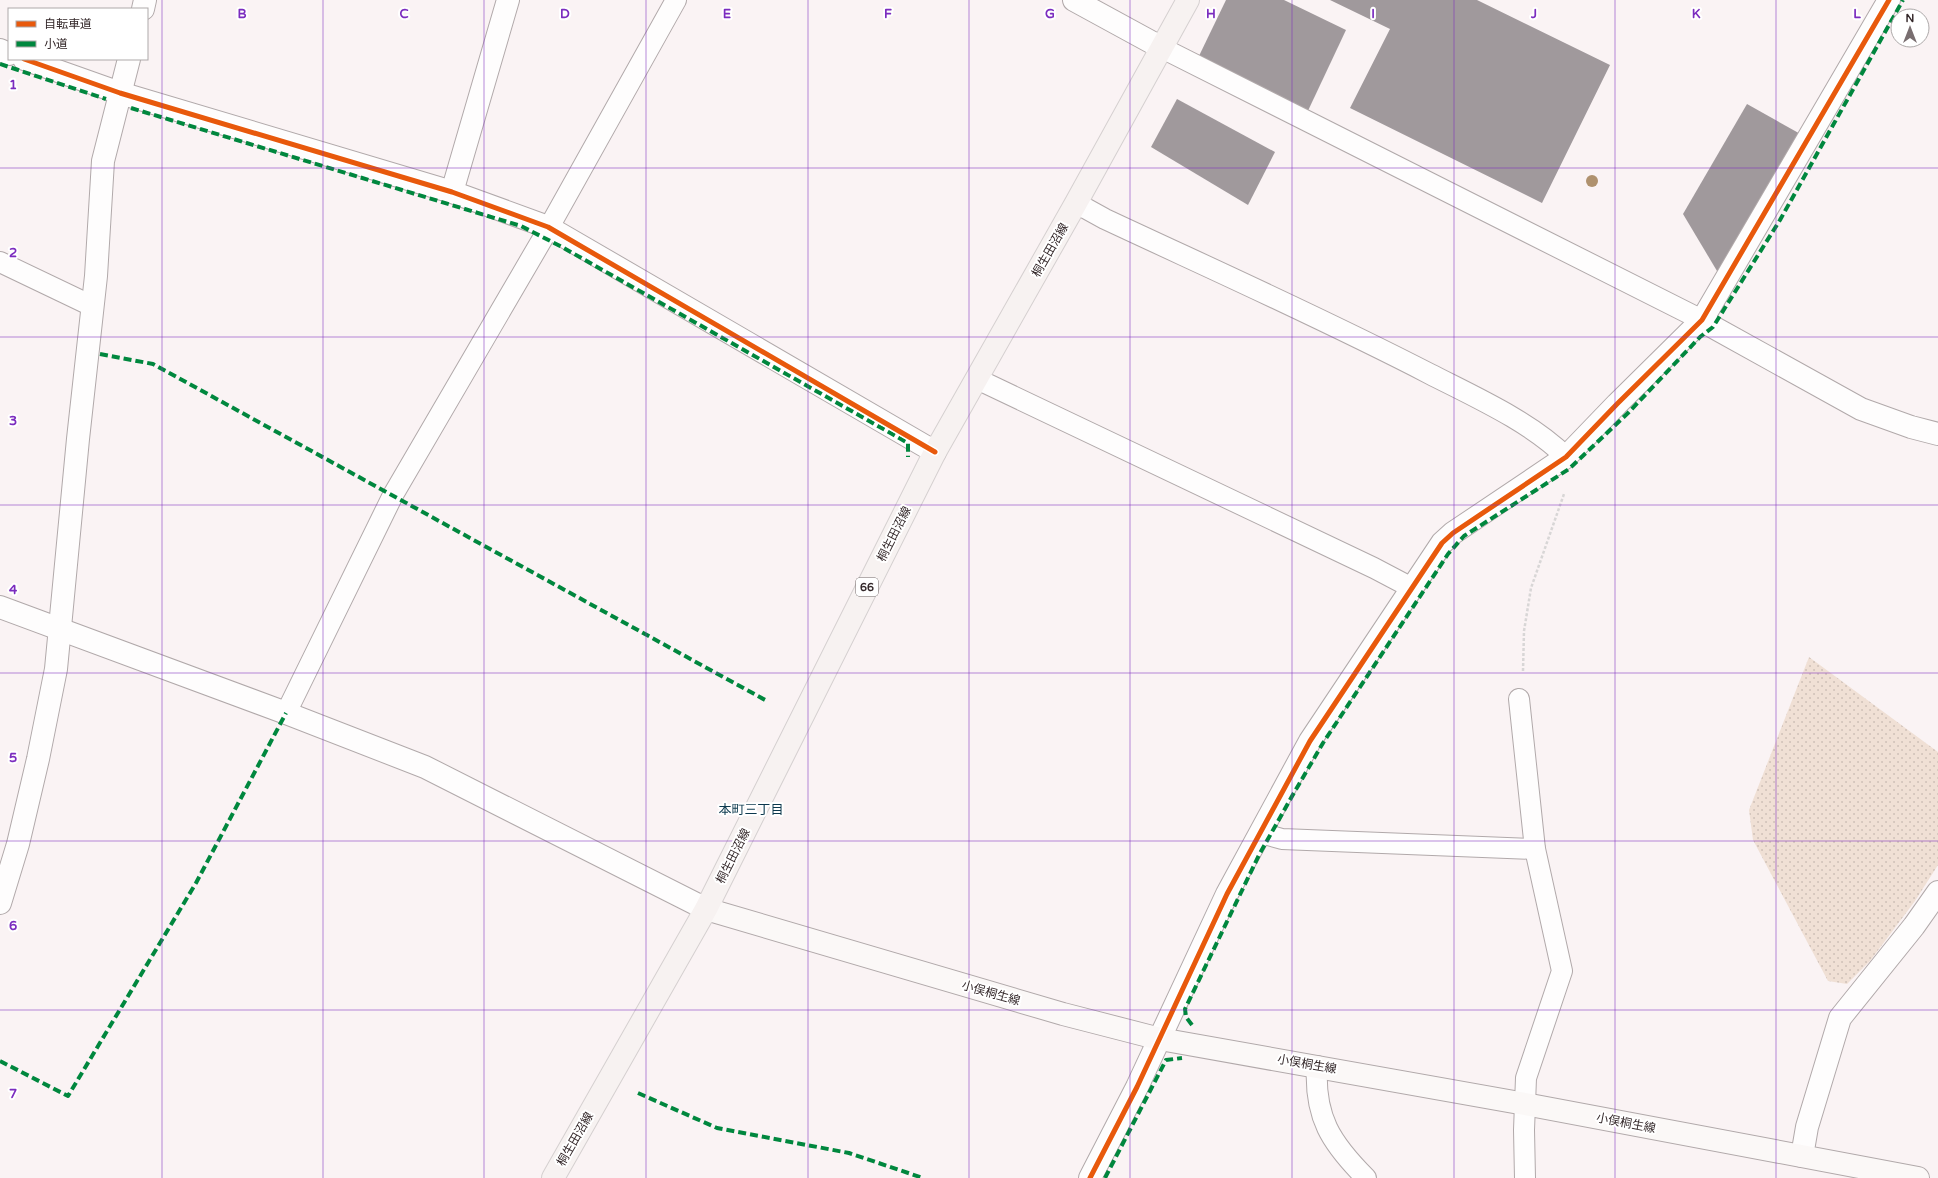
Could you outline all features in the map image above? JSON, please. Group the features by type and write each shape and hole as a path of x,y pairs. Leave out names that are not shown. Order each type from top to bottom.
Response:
{"main road":[{"name":"桐生田沼線","path":"553,1178 706,909 935,452 1076,203 1188,0"},
{"name":"小俣桐生線","path":"706,909 1064,1014 1160,1039 1525,1104 1918,1178"}],"street":[{"path":"452,192 508,0"},
{"path":"1074,0 1162,48"},
{"path":"1090,1178 1160,1039 1228,894 1310,741 1442,543 1453,533 1566,457 1702,320 1889,0"},
{"path":"27,60 120,93 452,192 548,227 935,452"},
{"path":"0,903 18,844 38,759 56,669 96,276 103,161 130,60"},
{"path":"1702,320 1713,328 1861,409 1911,427 1938,434"},
{"path":"0,607 60,631 286,713 424,767 706,909"},
{"path":"1802,1156 1807,1127 1840,1018 1914,926 1938,892"}],"lane":[{"path":"286,713 393,495 548,227 676,0"},
{"path":"1162,48 1702,320"},
{"path":"1076,203 1112,222 1368,342 1458,389 1551,442 1566,457"},
{"path":"0,262 92,306"},
{"path":"976,379 1374,568 1412,588"},
{"path":"1519,699 1535,849 1562,971 1526,1078 1524,1130 1526,1178"},
{"path":"1261,833 1282,839 1535,849"},
{"path":"1317,1066 1317,1100 1327,1130 1348,1160 1366,1178"}],"path":[{"path":"1519,699 1523,685 1524,631 1531,588 1565,490"}],"shaded area":[{"path":"1809,657 1938,752 1938,865 1915,901 1870,961 1847,984 1828,981 1753,840 1749,810"}],"building":[{"path":"1226,0 1284,0 1346,30 1306,115 1198,58"},
{"path":"1330,0 1477,0 1610,65 1542,203 1350,108 1390,29"},
{"path":"1177,99 1275,152 1248,205 1151,147"},
{"path":"1747,104 1804,136 1720,276 1683,214"}],"marked path":[{"path":"1192,1025 1186,1017 1185,1009 1259,855 1323,743 1448,554 1464,536 1569,469 1629,412 1700,337 1713,327 1780,220 1903,0"},
{"path":"0,64 106,99"},
{"path":"131,108 521,226 562,247 908,443 908,457"},
{"path":"100,354 153,364 767,701"},
{"path":"0,1061 68,1096 196,883 286,713"},
{"path":"1105,1178 1166,1060 1182,1058"},
{"path":"638,1093 717,1128 849,1153 923,1178"}],"cycle path":[{"path":"1090,1178 1137,1087 1227,894 1310,741 1442,543 1453,533 1566,457 1702,320 1889,0"},
{"path":"27,60 120,93 452,192 548,227 935,452"}],"district":[{"name":"本町三丁目","path":"751,809"}]}
